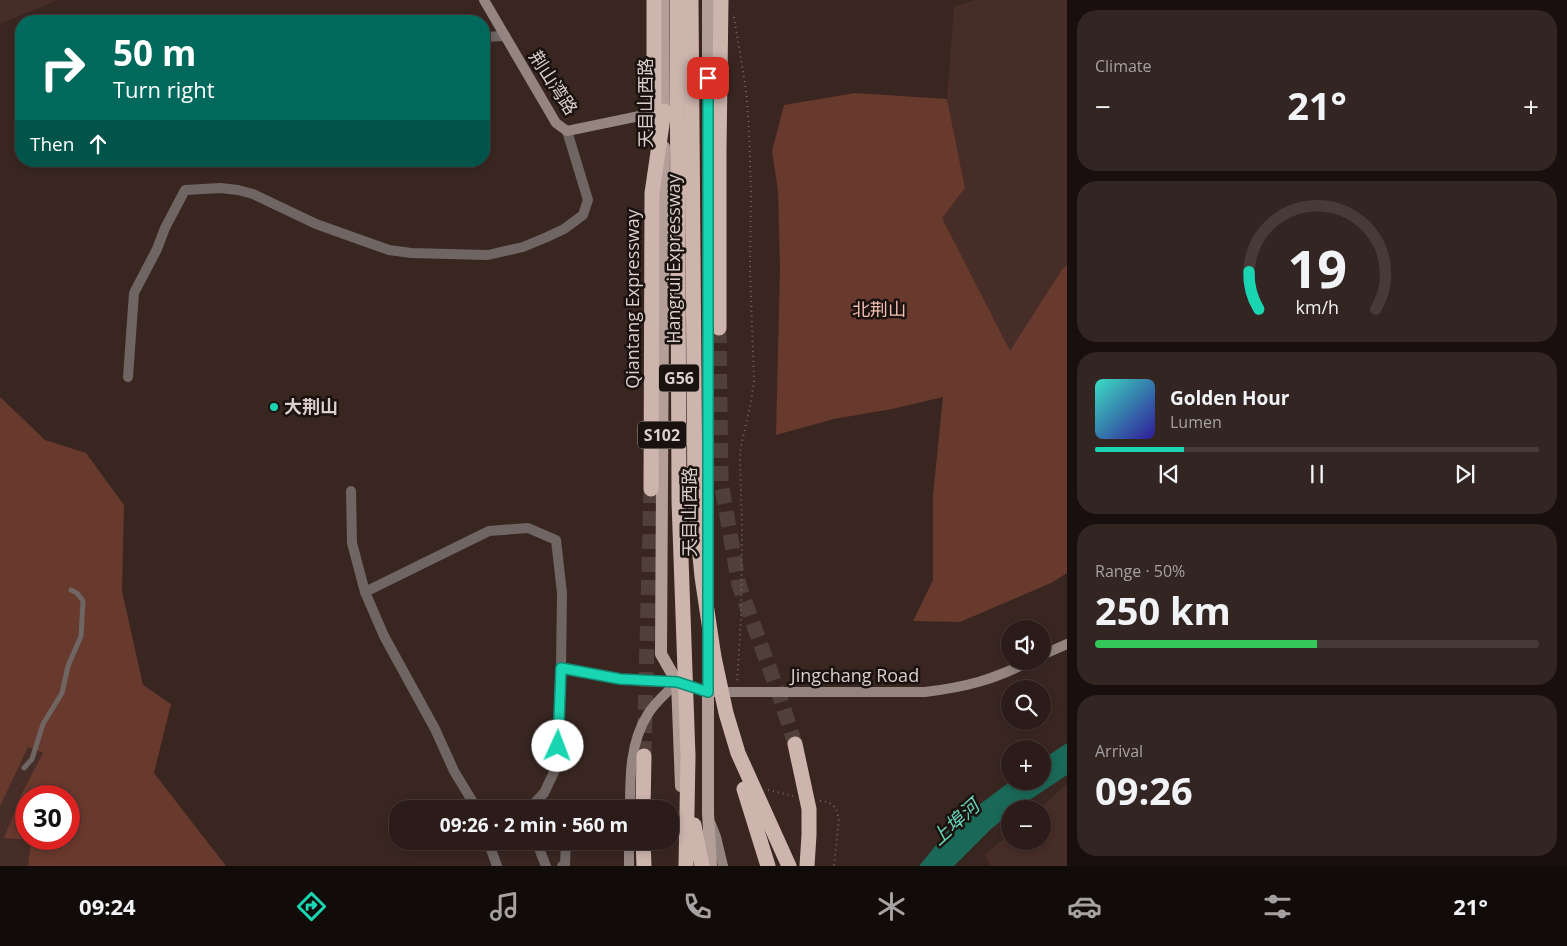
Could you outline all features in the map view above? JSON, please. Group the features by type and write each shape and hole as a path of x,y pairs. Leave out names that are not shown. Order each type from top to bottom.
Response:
{"highway":[{"name":"Qiantang Expressway","path":"650,489 652,193 659,112 654,0"},
{"name":"Hangrui Expressway","path":"677,0 679,501 688,756"},
{"name":"Hangrui Expressway","path":"691,0 695,502 702,577 714,657 726,713 738,753"},
{"path":"719,328 721,0"},
{"path":"795,744 809,809 810,835 807,866"},
{"path":"738,753 742,781 768,866"},
{"path":"738,753 789,866"},
{"path":"643,800 644,756"},
{"path":"686,866 688,756"},
{"path":"688,756 695,835 702,866"},
{"path":"644,850 644,866"}],"main road":[{"name":"荆山湾路","path":"484,0 556,123 567,131 659,112"},
{"name":"天目山西路","path":"663,0 659,112 661,654 677,682 681,785 681,866"},
{"name":"天目山西路","path":"708,0 708,813 710,866"},
{"path":"1051,650 1067,644"},
{"name":"Jingchang Road","path":"677,682 708,692 926,692 960,688 1003,675 1013,670"},
{"path":"630,800 630,770 634,744 648,713 677,682"},
{"name":"天目山西路","path":"708,813 723,866"},
{"path":"629,850 629,866"}],"street":[{"path":"490,37 505,36"},
{"path":"128,377 134,293 157,250 165,228 185,190 220,188 253,194 316,224 389,250 411,253 488,255 523,247 564,229 583,216 588,200 567,131"},
{"path":"351,491 352,543 365,592 384,636 435,729 454,771 472,800"},
{"path":"365,592 489,531 528,528 556,540 562,593 557,766 544,793 538,800"},
{"path":"561,668 620,679 677,682"},
{"path":"491,850 497,866"},
{"path":"540,850 546,866"},
{"path":"562,866 565,865 566,850"}],"lane":[{"path":"24,768 32,759 43,724 62,693 68,666 80,636 83,601 77,593 71,590"}],"path":[{"path":"734,16 746,90 749,128 751,194 750,276 754,381 740,459 742,567 736,692"},
{"path":"818,801 828,802 836,808 839,819 834,866"}],"shaded area":[{"path":"0,0 58,0 22,15 15,15 15,18 0,24"},
{"path":"975,0 1067,0 1067,265 1063,268 1010,352 940,220 965,188 947,99 954,7"},
{"path":"0,737 43,753 26,785 15,785 15,810 4,838 15,839 15,850 30,850 28,866 0,866"},
{"path":"1067,784 1067,866 989,866 985,854 1001,841 1001,850 1051,850 1051,800 1049,800"}],"green space":[{"name":"北荆山","path":"855,93 947,99 965,188 942,218 1010,351 1063,268 1067,265 1067,573 1051,583 960,622 913,621 933,580 933,495 943,397 892,409 834,419 776,435 780,267 778,191 772,151 784,105"},
{"path":"0,397 45,440 86,453 124,505 122,591 143,685 171,704 154,773 226,866 28,866 30,850 80,850 80,785 26,785 43,753 28,747 0,806"},
{"path":"15,810 15,839 4,838"}],"water":[{"path":"1067,743 1067,775 1051,786 1051,754"},
{"path":"1001,788 1001,790 1044,790 1030,800 1001,800 1001,821 954,866 919,866 947,832"}],"tunnel":[{"path":"719,328 721,482 739,585 795,744"},
{"path":"644,756 651,489"}],"place":[{"name":"大荆山","path":"274,407"}],"route":[{"path":"558,746 561,668 620,679 677,682 708,692 708,78"}],"water label":[{"name":"上埠河","path":"955,822"}]}
